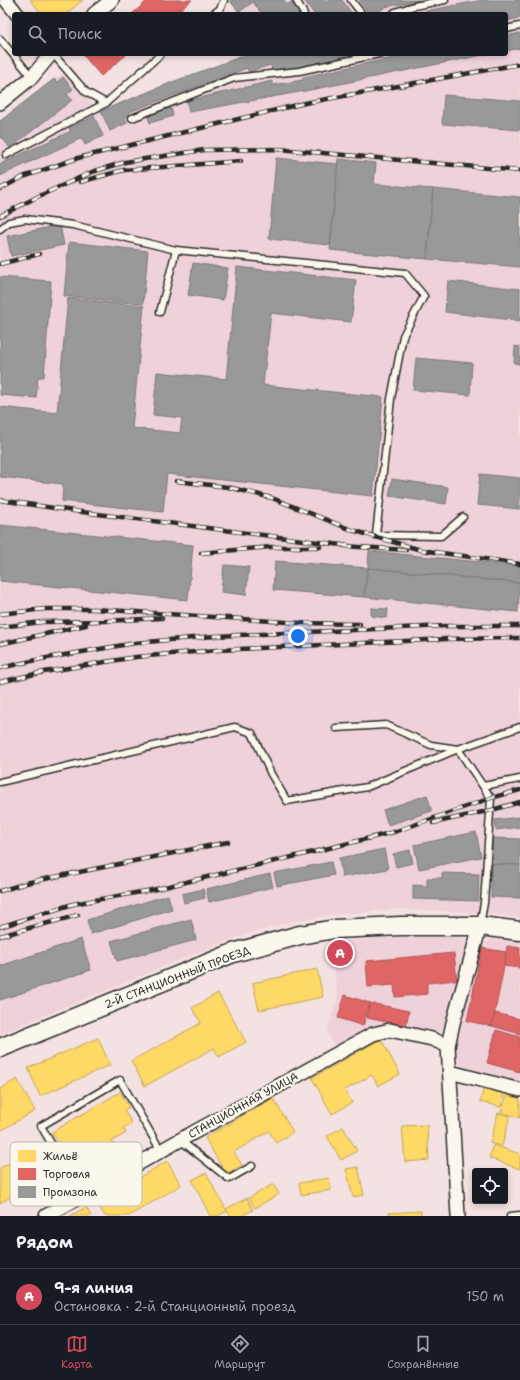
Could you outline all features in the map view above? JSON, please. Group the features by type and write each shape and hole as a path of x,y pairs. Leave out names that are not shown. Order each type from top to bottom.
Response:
{"main road":[{"name":"2-Й СТАНЦИОННЫЙ ПРОЕЗД","path":"0,1048 233,953 300,935 335,929 400,926 480,926 520,931"}],"street":[{"path":"6,0 15,12"},
{"path":"97,12 112,0"},
{"path":"0,103 32,77 50,56"},
{"path":"458,1216 448,1046 480,926"},
{"name":"СТАНЦИОННАЯ УЛИЦА","path":"142,1161 373,1034 390,1030 432,1039 448,1046"},
{"path":"450,1072 520,1090"},
{"name":"СТАНЦИОННАЯ УЛИЦА","path":"46,1216 64,1206"}],"lane":[{"path":"215,12 220,9 224,0"},
{"path":"296,0 303,12"},
{"path":"351,0 360,12"},
{"path":"395,12 414,6 445,0"},
{"path":"508,29 520,26"},
{"path":"0,39 12,53"},
{"path":"14,56 32,77"},
{"path":"54,56 86,92 106,103"},
{"path":"6,155 106,103 159,56"},
{"path":"132,118 234,78 299,71 370,56"},
{"path":"0,229 10,222 25,219 73,225 176,250 405,273 424,296 403,336 391,399 376,535 441,536 463,517"},
{"path":"160,312 176,250"},
{"path":"336,728 386,726 431,746 458,749 491,798 484,904 480,926"},
{"path":"0,782 235,727 252,733 271,774 287,801 367,787 458,749 520,727"},
{"path":"484,786 520,779"},
{"path":"50,1142 41,1126 120,1080 160,1151"},
{"path":"180,1140 229,1179 252,1166"},
{"path":"510,1216 520,1215"}],"shaded area":[{"path":"520,0 520,918 489,913 399,909 330,915 295,921 228,940 0,1034 0,121 54,79 65,73 101,111 243,56 508,56 508,12 239,12 230,1"},
{"path":"399,937 461,938 465,940 469,948 447,1023 441,1031 432,1034 369,1029 335,1047 327,1032 338,995 330,942"},
{"path":"492,939 520,943 520,1083 463,1068 459,1064 457,1057 455,1046 460,1022 480,948 484,943"}],"building: Жильё":[{"path":"30,0 83,0 68,12 40,12"},
{"path":"317,969 323,997 259,1010 253,983"},
{"path":"218,993 246,1042 219,1057 214,1048 145,1086 131,1061 201,1023 192,1008"},
{"path":"98,1038 110,1065 40,1096 28,1068"},
{"path":"381,1039 400,1074 378,1086 372,1075 345,1090 352,1103 332,1114 312,1078"},
{"path":"17,1079 35,1111 0,1131 0,1089"},
{"path":"484,1088 504,1094 501,1107 480,1102"},
{"path":"120,1092 129,1107 124,1110 132,1124 123,1128 126,1133 112,1142 58,1142 52,1132"},
{"path":"507,1095 520,1099 520,1118 501,1112"},
{"path":"273,1098 293,1132 276,1143 269,1131 234,1152 242,1165 226,1174 205,1138"},
{"path":"498,1113 510,1116 502,1146 490,1143"},
{"path":"427,1125 429,1160 405,1162 402,1126"},
{"path":"343,1127 357,1151 341,1160 327,1136"},
{"path":"493,1145 520,1154 520,1169 489,1158"},
{"path":"167,1161 181,1185 129,1216 105,1216 99,1206 142,1206 142,1176"},
{"path":"10,1163 10,1197 0,1203 0,1168"},
{"path":"358,1167 364,1195 353,1197 346,1169"},
{"path":"206,1173 227,1211 218,1216 210,1216 192,1180"},
{"path":"329,1178 331,1190 301,1195 299,1183"},
{"path":"273,1184 279,1194 255,1208 249,1198"},
{"path":"247,1198 253,1210 241,1216 230,1216 226,1209"},
{"path":"86,1207 91,1216 70,1216"},
{"path":"421,1211 421,1216 390,1216 389,1213"}],"building: Торговля":[{"path":"148,0 192,0 177,12 134,12"},
{"path":"84,56 125,56 101,76"},
{"path":"507,946 520,948 520,968 504,966"},
{"path":"482,948 506,952 492,1026 467,1021"},
{"path":"454,953 457,980 427,983 427,994 395,997 394,985 368,987 366,961"},
{"path":"345,995 370,1003 363,1026 338,1018"},
{"path":"370,1003 409,1011 406,1026 367,1018"},
{"path":"495,1013 520,1019 520,1034 492,1026"},
{"path":"496,1030 520,1037 520,1072 487,1063"}],"building: Промзона":[{"path":"284,0 287,5 291,2 298,12 260,12 253,2 239,12 230,1"},
{"path":"304,0 342,0 351,12 313,12"},
{"path":"359,0 422,0 385,7 381,12 368,12"},
{"path":"483,0 520,0 520,18 508,21 508,12 420,12"},
{"path":"520,33 520,48 508,51 508,36"},
{"path":"243,56 350,56 272,72 271,65 249,73 247,68 129,112 130,115 125,117 127,123 110,131 101,111"},
{"path":"402,56 478,56 305,91 189,112 187,101 272,81 272,85 303,80 303,77"},
{"path":"63,77 73,89 67,94 72,100 10,148 2,137 0,138 0,121 54,79 57,82"},
{"path":"444,95 520,101 520,130 442,124"},
{"path":"171,108 173,116 150,123 147,114"},
{"path":"94,116 103,136 85,145 82,138 0,176 0,164 71,131 69,128"},
{"path":"276,158 338,164 330,245 269,239"},
{"path":"338,159 376,163 374,184 433,189 427,259 330,250"},
{"path":"433,189 520,197 520,267 427,259"},
{"path":"60,225 64,245 11,256 7,236"},
{"path":"69,242 148,251 143,304 64,296"},
{"path":"193,263 228,268 223,300 188,295"},
{"path":"237,267 356,280 351,322 271,313 263,385 383,397 373,496 167,474 163,512 62,501 63,484 0,477 0,407 57,413 68,298 144,306 132,428 180,433 182,418 153,415 157,372 226,379"},
{"path":"0,277 51,281 44,377 38,377 36,398 0,395"},
{"path":"448,281 520,289 520,321 445,312"},
{"path":"515,346 520,347 520,364 514,363"},
{"path":"416,358 472,363 470,395 413,390"},
{"path":"480,474 520,478 520,509 477,505"},
{"path":"392,479 448,487 446,504 389,496"},
{"path":"0,525 193,545 188,600 0,581"},
{"path":"369,551 520,566 520,583 368,568"},
{"path":"275,561 368,568 364,597 273,590"},
{"path":"224,565 249,567 246,595 221,592"},
{"path":"368,568 520,583 518,612 364,597"},
{"path":"371,608 388,609 387,618 371,616"},
{"path":"427,795 432,811 388,825 383,810"},
{"path":"520,817 520,827 496,830 495,820"},
{"path":"476,832 481,857 419,869 414,845"},
{"path":"493,838 520,839 520,865 491,864"},
{"path":"384,849 388,869 342,877 339,858"},
{"path":"410,850 413,863 396,867 393,854"},
{"path":"331,862 334,875 277,886 274,873"},
{"path":"491,864 520,865 520,898 491,897"},
{"path":"442,873 479,874 478,901 413,899 413,885 427,886 427,878 442,878"},
{"path":"270,874 273,887 209,902 206,889"},
{"path":"203,889 205,898 184,903 182,894"},
{"path":"168,895 172,909 91,934 87,920"},
{"path":"191,919 196,940 117,961 111,941"},
{"path":"81,939 91,970 0,1000 0,966"}],"railway":[{"path":"0,189 23,177 78,158 305,103 520,64"},
{"path":"0,216 92,172 125,162 204,150 279,149 520,171"},
{"path":"80,182 124,170 241,161"},
{"path":"0,264 39,254"},
{"path":"176,481 228,487 272,498 352,530 421,550 520,564"},
{"path":"0,500 74,511 350,546"},
{"path":"344,546 406,550"},
{"path":"201,553 271,547 320,547"},
{"path":"0,614 45,609 94,609 301,623 360,624"},
{"path":"0,627 42,622 162,618"},
{"path":"0,644 86,625"},
{"path":"0,668 41,659 135,643 215,636 447,626 520,626"},
{"path":"0,682 44,672 136,657 218,650 447,639 520,638"},
{"path":"0,927 73,904 152,890 394,832 491,798 520,790"},
{"path":"433,823 492,810 520,802"},
{"path":"0,891 30,882 228,842"},
{"path":"0,936 78,915"}],"place":[{"name":"9-я линия","path":"340,953"}]}
